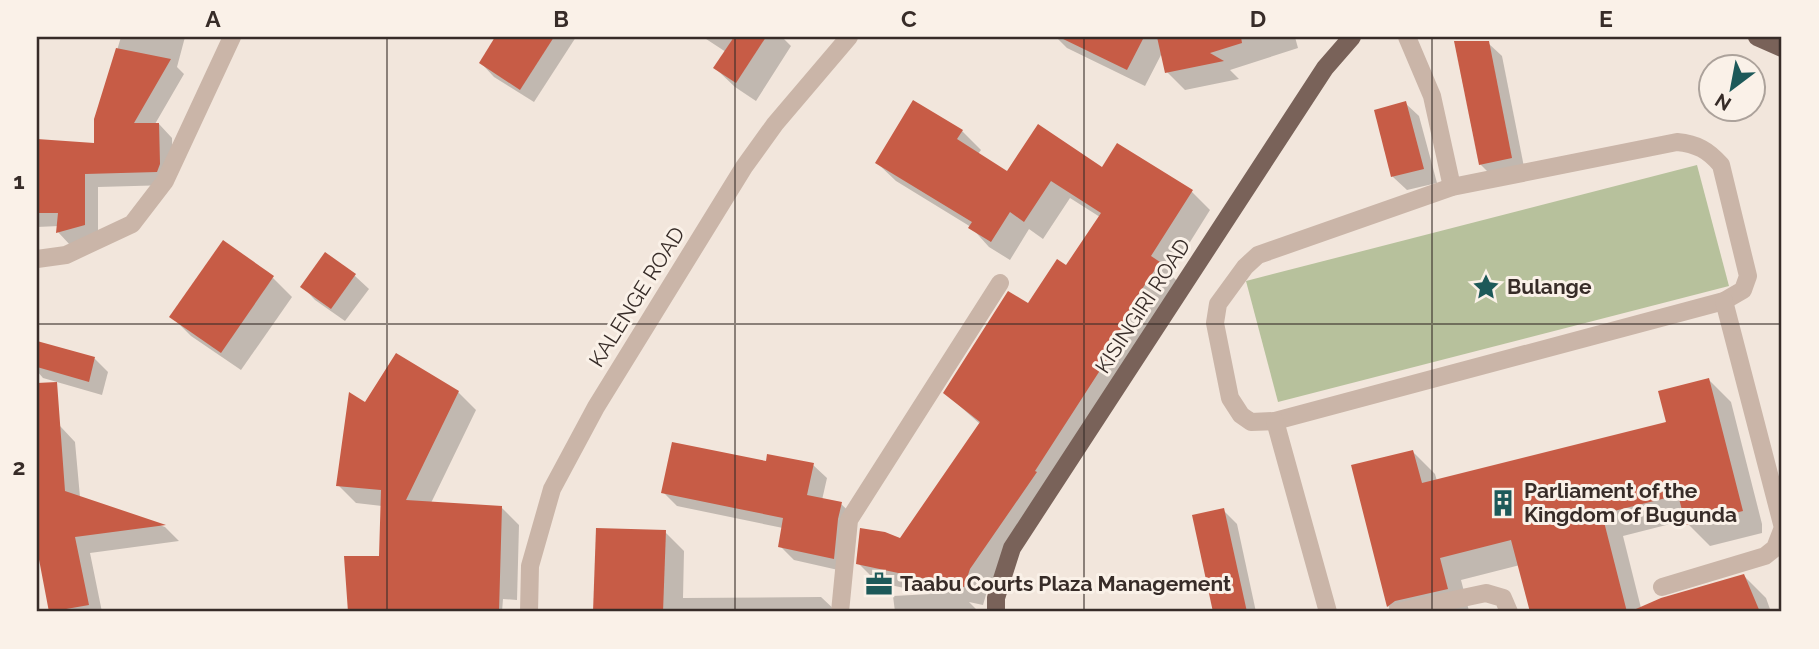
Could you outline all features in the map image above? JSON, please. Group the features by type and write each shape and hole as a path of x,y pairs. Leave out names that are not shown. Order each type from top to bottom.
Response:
{"main road":[{"name":"KISINGIRI ROAD","path":"996,612 996,598 1012,548 1325,68 1352,37"},
{"path":"1758,37 1782,47"}],"street":[{"path":"37,258 66,255 132,224 165,181 232,37"},
{"name":"KALENGE ROAD","path":"529,612 530,566 552,489 596,407 744,167 775,124 849,37"},
{"path":"1407,37 1432,96 1452,187"},
{"path":"1677,142 1702,147 1721,165 1748,276 1743,290 1724,301 1275,421 1251,422 1241,415 1230,398 1215,323 1219,304 1245,267 1258,255 1452,187 1677,142"},
{"path":"840,612 849,520 1000,283"},
{"path":"1724,301 1782,524"},
{"path":"1275,421 1328,612"},
{"path":"1662,587 1765,556 1775,548 1782,530"},
{"path":"1397,612 1486,593 1503,598 1509,612"}],"green space":[{"path":"1697,165 1729,286 1278,402 1246,281"}],"building":[{"path":"495,37 554,37 520,90 479,63"},
{"path":"734,37 766,37 736,83 713,68"},
{"path":"1059,37 1144,37 1127,70"},
{"path":"1157,37 1241,37 1242,43 1210,53 1224,61 1165,73"},
{"path":"1454,41 1489,41 1512,158 1479,165"},
{"path":"116,48 171,59 134,123 159,123 160,164 157,172 85,174 85,225 56,233 58,213 37,213 37,139 94,143 94,119"},
{"path":"913,100 963,130 957,139 1007,171 1038,124 1102,167 1117,143 1193,190 1151,256 1160,262 1130,307 1134,310 1103,355 1108,358 1035,471 1037,472 970,569 964,587 856,564 860,528 885,532 900,538 980,422 943,393 1008,291 1028,303 1057,259 1066,265 1101,213 1051,181 1024,222 1010,212 991,242 968,228 972,222 875,163"},
{"path":"1406,101 1424,169 1391,177 1374,110"},
{"path":"223,240 274,276 221,353 169,317"},
{"path":"325,252 356,274 331,309 300,287"},
{"path":"37,341 95,357 89,382 37,367"},
{"path":"396,353 459,391 406,500 502,506 499,612 348,612 344,556 379,556 381,490 336,486 349,392 365,402"},
{"name":"Parliament of the Kingdom of Bugunda","path":"1709,378 1743,511 1686,525 1678,495 1602,514 1627,612 1530,612 1511,540 1440,558 1448,589 1395,601 1387,607 1351,465 1413,450 1422,483 1666,422 1658,391"},
{"path":"57,382 65,491 166,525 75,537 89,605 49,612 37,549 37,383"},
{"path":"672,442 766,461 767,454 814,463 807,495 842,502 834,559 778,547 783,518 661,493"},
{"path":"1224,508 1247,612 1213,612 1192,515"},
{"path":"596,528 666,530 663,612 593,612"},
{"path":"1744,574 1760,612 1629,612 1661,598"}],"place":[{"name":"Bulange","path":"1486,287"},
{"name":"Parliament of the Kingdom of Bugunda","path":"1503,503"},
{"name":"Taabu Courts Plaza Management","path":"879,584"}]}
